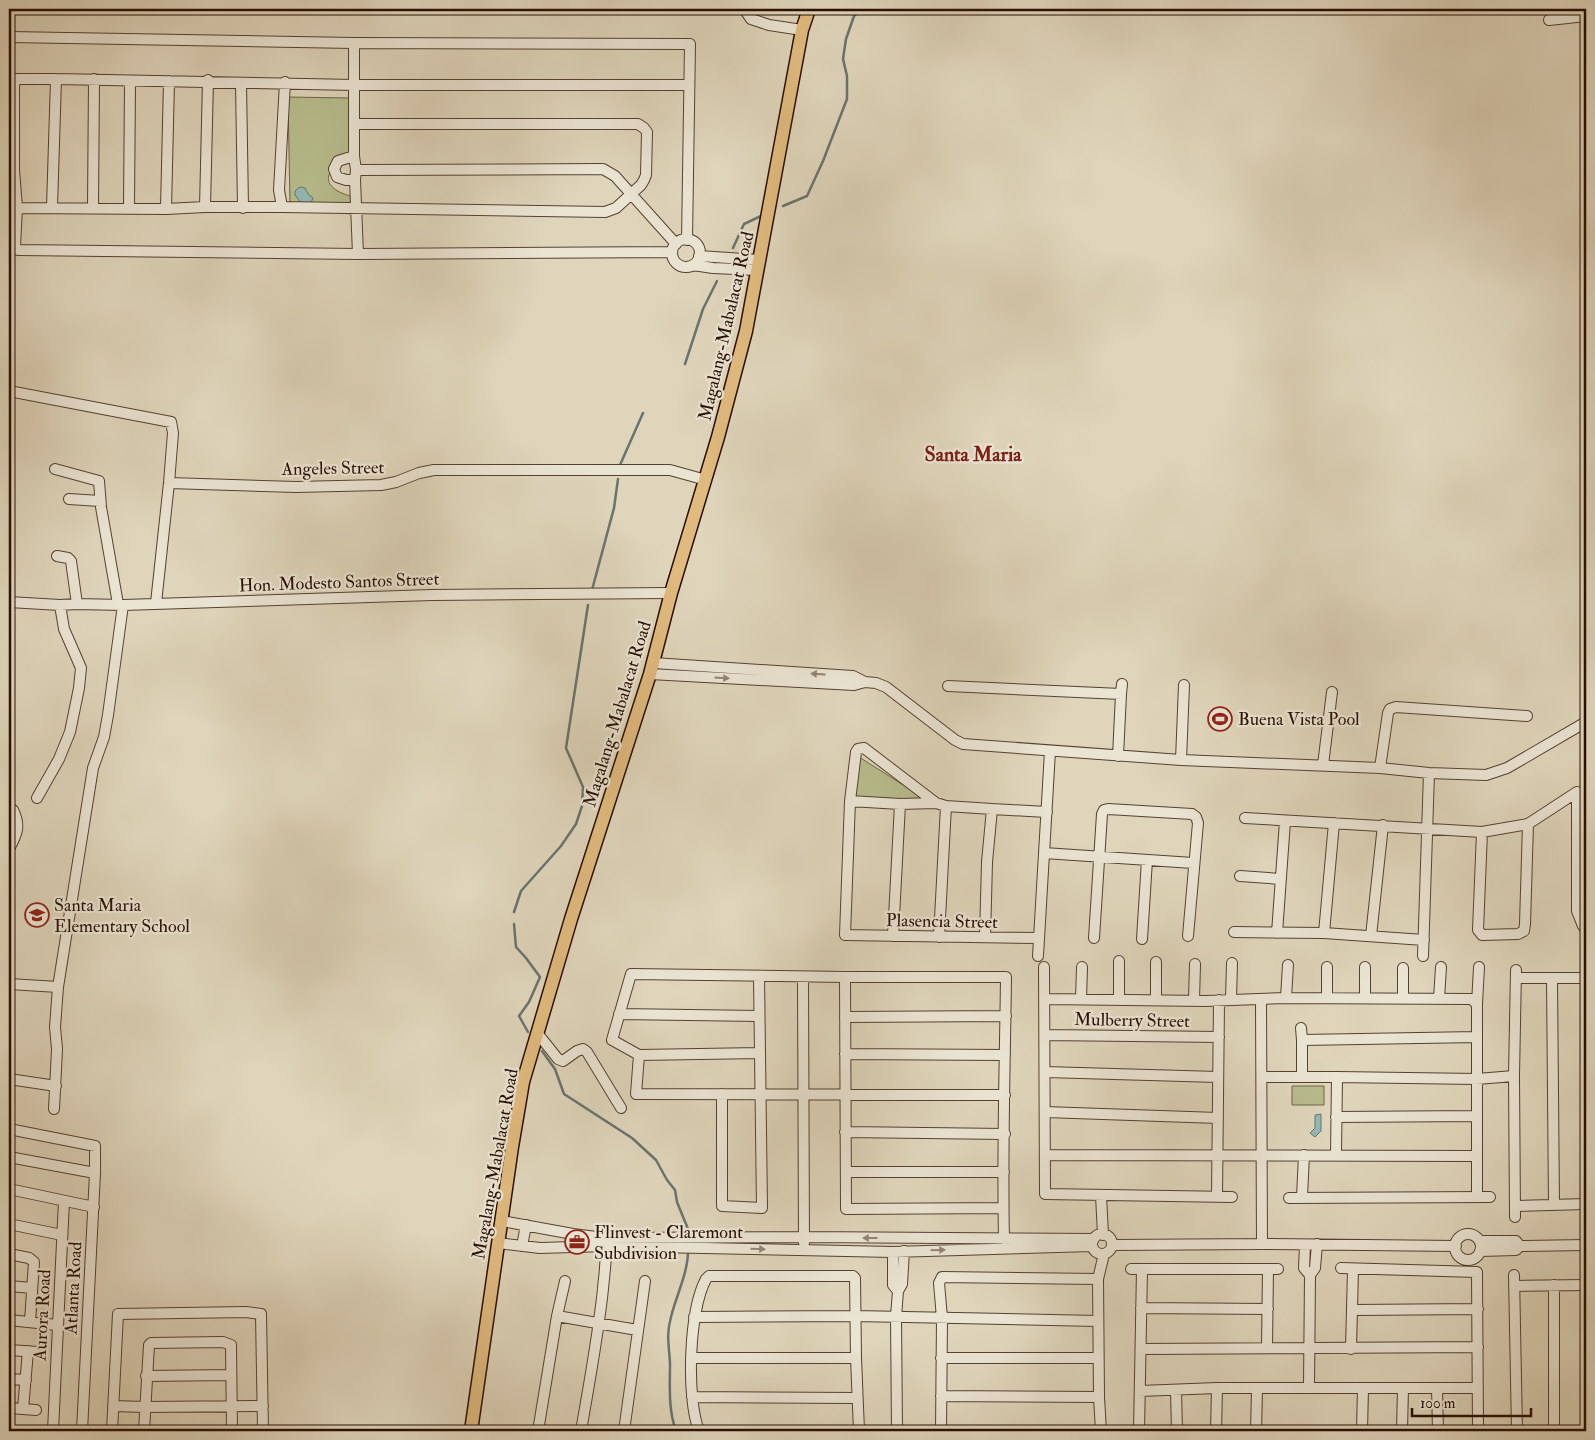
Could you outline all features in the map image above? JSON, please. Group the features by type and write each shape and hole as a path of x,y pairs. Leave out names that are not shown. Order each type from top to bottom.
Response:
{"main road":[{"name":"Magalang-Mabalacat Road","path":"471,1431 523,1082 571,919 651,668 671,593 706,480 746,331 753,265 802,30 809,9"}],"street":[{"path":"744,9 751,19 769,25 802,30"},
{"path":"1549,20 1586,16"},
{"path":"9,37 354,43 690,44 687,240"},
{"path":"354,43 354,156 358,254"},
{"path":"52,207 56,78"},
{"path":"687,240 674,248 358,254 18,250 15,246 17,208 11,170 14,81 16,79 208,80 241,83 285,82 355,85 689,85"},
{"path":"93,208 94,79"},
{"path":"206,207 208,80"},
{"path":"129,208 130,81"},
{"path":"166,209 169,81"},
{"path":"282,208 279,190 285,82"},
{"path":"241,83 243,208"},
{"path":"17,208 166,209 206,207 605,212 616,208 641,185 646,175 647,132 638,124 355,124"},
{"path":"354,156 338,161 334,169 337,177 346,180 355,175 602,169 615,176 674,248 674,260 681,266 689,267 696,261 700,252 695,243 687,240"},
{"path":"696,261 753,265"},
{"path":"9,391 170,422 173,433 156,603"},
{"path":"54,1109 57,1049 55,1027 58,987 93,768 104,737 118,656 121,604 100,501 99,481 55,469"},
{"name":"Angeles Street","path":"169,483 296,486 381,485 396,482 419,473 444,470 670,470 706,480"},
{"path":"69,499 100,501"},
{"path":"57,556 68,558 72,561 77,604"},
{"name":"Hon. Modesto Santos Street","path":"9,602 60,605 202,603 432,595 671,593"},
{"path":"37,798 59,760 70,732 79,688 81,668 64,629 60,605"},
{"path":"651,668 853,676 865,682 876,683 886,687 955,740 963,744 1181,760 1323,765 1486,775 1523,759 1586,722"},
{"path":"1181,760 1184,685"},
{"path":"948,686 1122,689 1118,756"},
{"path":"1323,765 1332,692"},
{"path":"1380,768 1390,709 1396,707 1526,716"},
{"path":"941,804 861,747 856,752 850,801 941,804 1046,812"},
{"path":"1038,956 1050,751"},
{"path":"1423,956 1428,860 1429,773"},
{"path":"1245,818 1482,832 1528,824 1582,790"},
{"path":"1582,790 1577,911 1583,926 1586,928"},
{"name":"Plasencia Street","path":"850,801 845,935 1039,938"},
{"path":"892,936 900,804"},
{"path":"938,937 941,804"},
{"path":"9,808 13,810 18,820 16,835 9,849"},
{"path":"985,938 992,809"},
{"path":"1094,938 1102,814 1104,810 1108,809 1192,814 1196,817 1198,823 1188,936"},
{"path":"1277,933 1284,821"},
{"path":"1324,932 1334,823"},
{"path":"1482,832 1478,930 1482,935 1518,934 1524,931 1525,924 1528,824"},
{"path":"1371,936 1382,825"},
{"path":"1044,853 1193,863"},
{"path":"1142,939 1147,860"},
{"path":"1240,876 1281,879"},
{"path":"1234,932 1324,932 1424,940"},
{"path":"1119,961 1119,999"},
{"path":"1156,962 1156,1000"},
{"path":"1231,999 1232,963"},
{"path":"1194,1000 1195,964"},
{"path":"1286,998 1288,965"},
{"path":"1044,967 1046,999 1045,1194 1232,1197"},
{"path":"1081,999 1082,967"},
{"path":"1327,967 1327,998"},
{"path":"1439,999 1441,967"},
{"path":"1476,1197 1477,1004 1479,967"},
{"path":"1365,998 1366,968"},
{"path":"1403,968 1403,999"},
{"path":"760,1053 639,1055 612,1040 631,974 844,977 1006,976 1004,1239"},
{"path":"1515,1217 1514,1076 1516,974 1552,978 1586,978"},
{"path":"722,1094 722,1206 762,1208 758,976"},
{"path":"803,976 804,1249"},
{"path":"844,977 846,1209 1003,1208"},
{"path":"1552,978 1554,1205"},
{"path":"9,984 58,987"},
{"path":"1046,999 1471,999 1477,1004"},
{"path":"1261,999 1262,1244"},
{"path":"1217,1196 1219,1000"},
{"path":"620,1014 759,1016"},
{"path":"845,1017 1006,1016"},
{"path":"1301,1028 1302,1077"},
{"path":"538,1034 558,1059 563,1060 577,1051 583,1050 587,1052 621,1108"},
{"name":"Mulberry Street","path":"1045,1035 1219,1037"},
{"path":"1302,1040 1477,1037"},
{"path":"845,1054 1005,1055"},
{"path":"639,1055 636,1094 1005,1095"},
{"path":"1045,1072 1218,1077"},
{"path":"1262,1077 1477,1079 1514,1076"},
{"path":"1336,1155 1337,1077"},
{"path":"9,1079 56,1086"},
{"path":"1045,1112 1218,1118"},
{"path":"1336,1116 1476,1116"},
{"name":"Atlanta Road","path":"9,1128 95,1146 94,1206 82,1431"},
{"path":"845,1132 1005,1134"},
{"path":"1045,1155 1476,1156"},
{"path":"1302,1197 1304,1155"},
{"path":"9,1157 95,1173"},
{"path":"846,1172 1004,1172"},
{"path":"9,1189 94,1206"},
{"path":"680,1242 691,1248 893,1252 904,1251 1096,1240 1110,1239 1112,1245 1109,1251 1104,1254 1095,1252 1096,1240 1101,1194"},
{"path":"1288,1198 1490,1197"},
{"name":"Aurora Road","path":"53,1431 64,1201"},
{"path":"1516,1206 1586,1204"},
{"path":"502,1221 605,1242"},
{"path":"9,1224 62,1235"},
{"path":"522,1246 526,1225"},
{"path":"1467,1234 1475,1235 1480,1246 1478,1255 1472,1259 1465,1260 1455,1250 1456,1242 1460,1236 1467,1234"},
{"path":"498,1243 540,1248 605,1242 680,1242 693,1237 1096,1240"},
{"path":"720,1249 721,1237"},
{"path":"1480,1246 1516,1241 1520,1246 1586,1245"},
{"path":"581,1431 600,1323 605,1242"},
{"path":"1305,1244 1304,1268 1310,1275"},
{"path":"1112,1245 1317,1244 1456,1246"},
{"path":"1309,1388 1310,1275 1315,1268 1317,1244"},
{"path":"897,1431 896,1317 898,1291 902,1284 904,1251"},
{"path":"893,1252 893,1285 898,1291"},
{"path":"9,1254 29,1258 34,1262 30,1322"},
{"path":"1101,1431 1098,1358 1098,1279 1104,1254"},
{"path":"1341,1268 1477,1272 1478,1431"},
{"path":"1139,1431 1141,1308 1136,1269 1273,1269 1268,1309 1267,1348"},
{"path":"1351,1349 1353,1269"},
{"path":"698,1431 692,1397 694,1317 704,1283 710,1276 853,1276 855,1278 859,1431"},
{"path":"941,1431 942,1318 939,1283 942,1277 1098,1279"},
{"path":"1517,1431 1514,1280 1554,1286 1586,1285"},
{"path":"538,1431 556,1316 565,1281"},
{"path":"624,1431 645,1281"},
{"path":"9,1286 32,1288"},
{"path":"1554,1286 1554,1431"},
{"path":"1141,1308 1268,1309"},
{"path":"1352,1310 1478,1309"},
{"path":"112,1431 117,1316 120,1314 246,1312 261,1314 263,1431"},
{"path":"556,1316 638,1330"},
{"path":"694,1317 855,1316 1098,1321"},
{"path":"9,1320 57,1326"},
{"path":"144,1431 148,1347 151,1343 223,1342 231,1346 232,1431"},
{"path":"1141,1349 1478,1347"},
{"path":"9,1350 33,1352 26,1380 23,1409"},
{"path":"692,1358 856,1358"},
{"path":"941,1358 1098,1358"},
{"path":"146,1376 230,1375"},
{"path":"9,1379 26,1380"},
{"path":"1140,1391 1216,1388 1478,1388"},
{"path":"1216,1388 1216,1431"},
{"path":"1362,1431 1363,1388"},
{"path":"1402,1431 1403,1388"},
{"path":"1437,1388 1438,1431"},
{"path":"1256,1431 1257,1389"},
{"path":"1176,1391 1177,1431"},
{"path":"941,1396 1099,1397"},
{"path":"692,1397 857,1398"},
{"path":"113,1406 263,1406"},
{"path":"9,1408 36,1410"}],"green space":[{"path":"288,97 350,98 350,157 333,168 328,178 332,187 351,196 351,214 292,208 290,204"},
{"path":"859,757 927,800 855,797"},
{"path":"1292,1086 1324,1086 1324,1105 1292,1105"}],"water":[{"path":"300,187 305,188 313,198 311,203 301,203 295,195 295,191"},
{"name":"Buena Vista Pool","path":"1221,713 1225,716 1225,723 1228,725 1227,729 1223,730 1214,727 1215,715"},
{"path":"1321,1114 1321,1131 1315,1137 1310,1133 1315,1128 1315,1115"}],"waterway":[{"path":"783,206 807,196 823,161 847,99 847,76 843,59 846,39 854,16 862,9"},
{"path":"733,248 744,224 761,216"},
{"path":"685,364 703,309 717,281"},
{"path":"620,465 643,413"},
{"path":"592,590 614,508 618,479"},
{"path":"514,912 521,891 561,846 576,824 582,806 583,787 566,748 588,605"},
{"path":"514,924 516,947 540,977 529,1002 519,1016 528,1032"},
{"path":"542,1051 555,1069 564,1094 632,1138 656,1160 675,1190 677,1202 688,1229 688,1235"},
{"path":"676,1431 671,1406 668,1335 669,1323 686,1268 688,1251"}],"place":[{"name":"Buena Vista Pool","path":"1220,719"},
{"name":"Santa Maria Elementary School","path":"37,915"},
{"name":"Flinvest - Claremont Subdivision","path":"577,1242"}],"district":[{"name":"Santa Maria","path":"973,454"}]}
